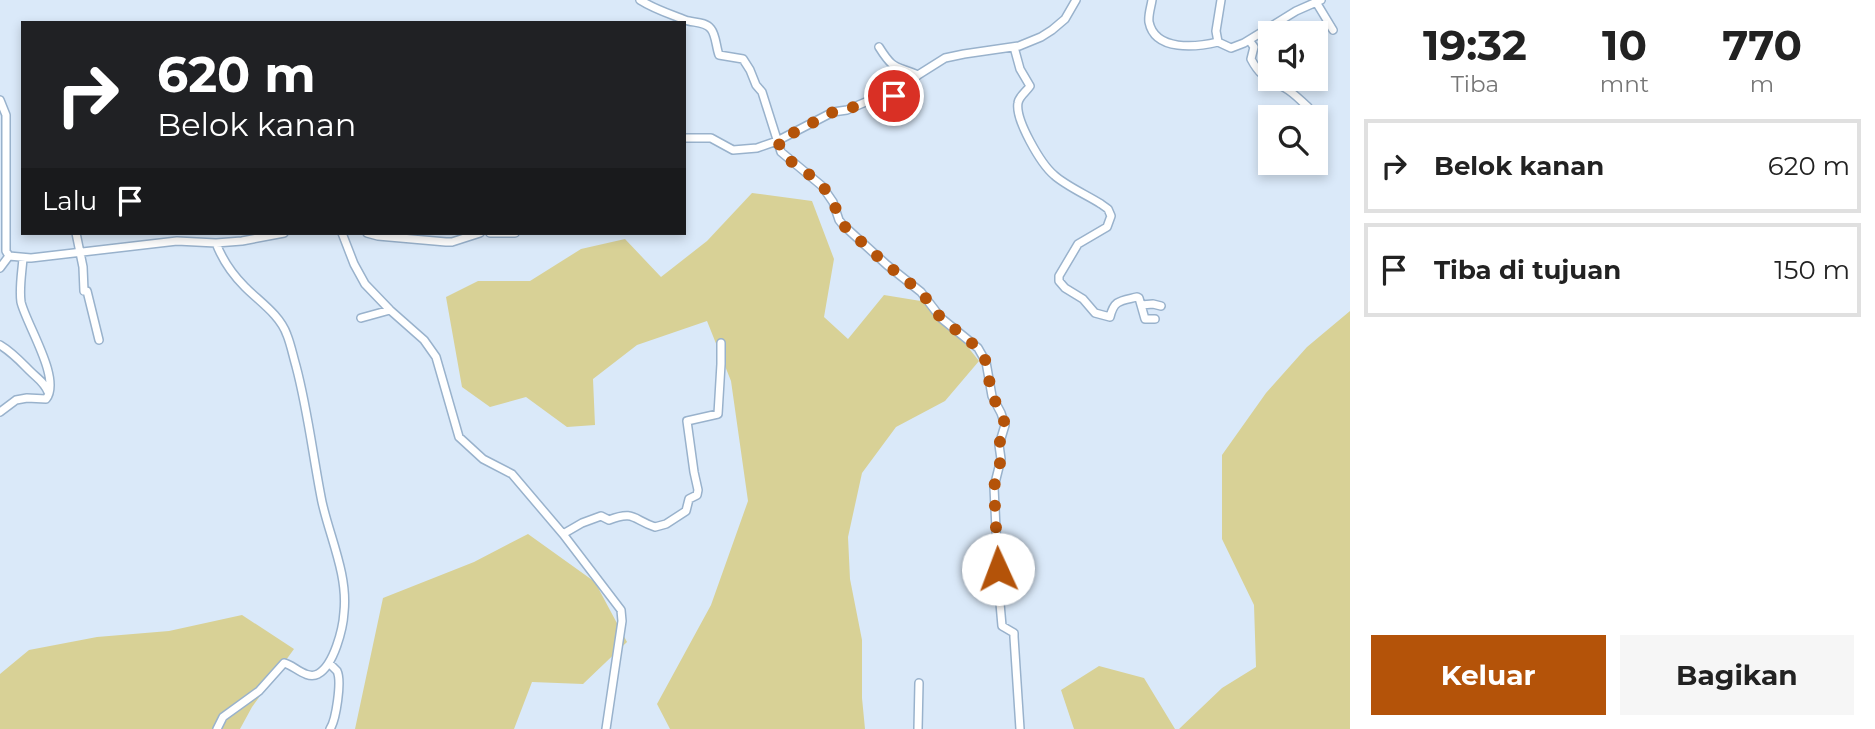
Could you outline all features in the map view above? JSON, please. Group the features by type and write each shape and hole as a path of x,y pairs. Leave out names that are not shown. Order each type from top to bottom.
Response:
{"street":[{"path":"640,0 658,10 708,26 712,29 719,55 745,61 762,92 781,152 822,186 843,225 921,292 941,318 978,348 986,362 992,396 1002,413 1005,425 999,445 1000,463 994,487 999,593 1002,626 1014,633 1020,729"},
{"path":"686,138 711,138 733,150 757,148 778,141 833,112 846,110 875,98 894,96 918,75 945,58 1028,43 1052,30 1065,19 1076,0"},
{"path":"1152,0 1149,24 1153,33 1167,42 1193,47 1218,42 1231,48 1319,1 1333,30"},
{"path":"1218,42 1216,31 1221,0"},
{"path":"1249,40 1254,47 1251,59 1257,71 1287,89 1306,105"},
{"path":"879,47 887,61 895,68 918,75"},
{"path":"1014,47 1020,69 1030,86 1018,102 1024,133 1054,176 1101,204 1108,209 1111,216 1107,227 1077,245 1059,276 1059,281 1097,314 1110,317 1114,305 1135,297 1139,298 1146,320 1155,319"},
{"path":"0,100 3,115 6,251 9,256"},
{"path":"76,235 83,267 84,291 87,291 99,340"},
{"path":"343,235 365,284 424,340 436,357 458,438 483,459 512,474 617,604 622,615 606,729"},
{"path":"375,235 452,242 474,235"},
{"path":"9,256 23,258 80,252 177,237 216,243 254,236"},
{"path":"216,243 220,254 239,281 277,318 287,334 303,391 323,508 344,591 343,620 329,663 320,672 310,676 286,663 282,664 259,691 223,717 217,729"},
{"path":"0,268 9,256"},
{"path":"0,412 16,400 43,400 49,395 50,383 46,367 21,300 23,258"},
{"path":"1141,305 1161,306"},
{"path":"361,318 390,310"},
{"path":"563,534 601,516 609,520 621,515 634,516 655,527 666,524 686,511 689,499 696,495 698,490 687,421 718,414 721,343"},
{"path":"0,345 41,379 49,395"},
{"path":"329,663 338,676 338,702 330,729"},
{"path":"918,729 919,683"}],"shaded area":[{"path":"752,193 812,201 834,259 824,317 848,339 884,295 933,303 979,361 945,401 896,427 862,473 848,537 850,579 862,640 865,729 670,729 657,704 711,605 748,501 731,381 707,321 637,345 593,379 595,425 567,427 526,397 490,407 462,387 446,297 478,281 530,281 581,249 625,239 661,277 707,241"},
{"path":"1350,311 1350,729 1179,729 1222,688 1256,667 1254,605 1222,539 1222,455 1266,393 1307,347"},
{"path":"528,534 595,582 627,642 583,684 532,682 514,729 355,729 383,598 474,562"},
{"path":"242,615 294,649 252,707 240,729 0,729 0,674 29,650 97,637 169,631"},
{"path":"1099,666 1144,678 1175,729 1074,729 1061,690"}],"route":[{"path":"894,96 875,98 846,110 833,112 778,141 786,158 822,186 843,225 921,292 941,318 983,355 992,396 1005,420 999,445 1001,459 994,487 998,569"}]}
